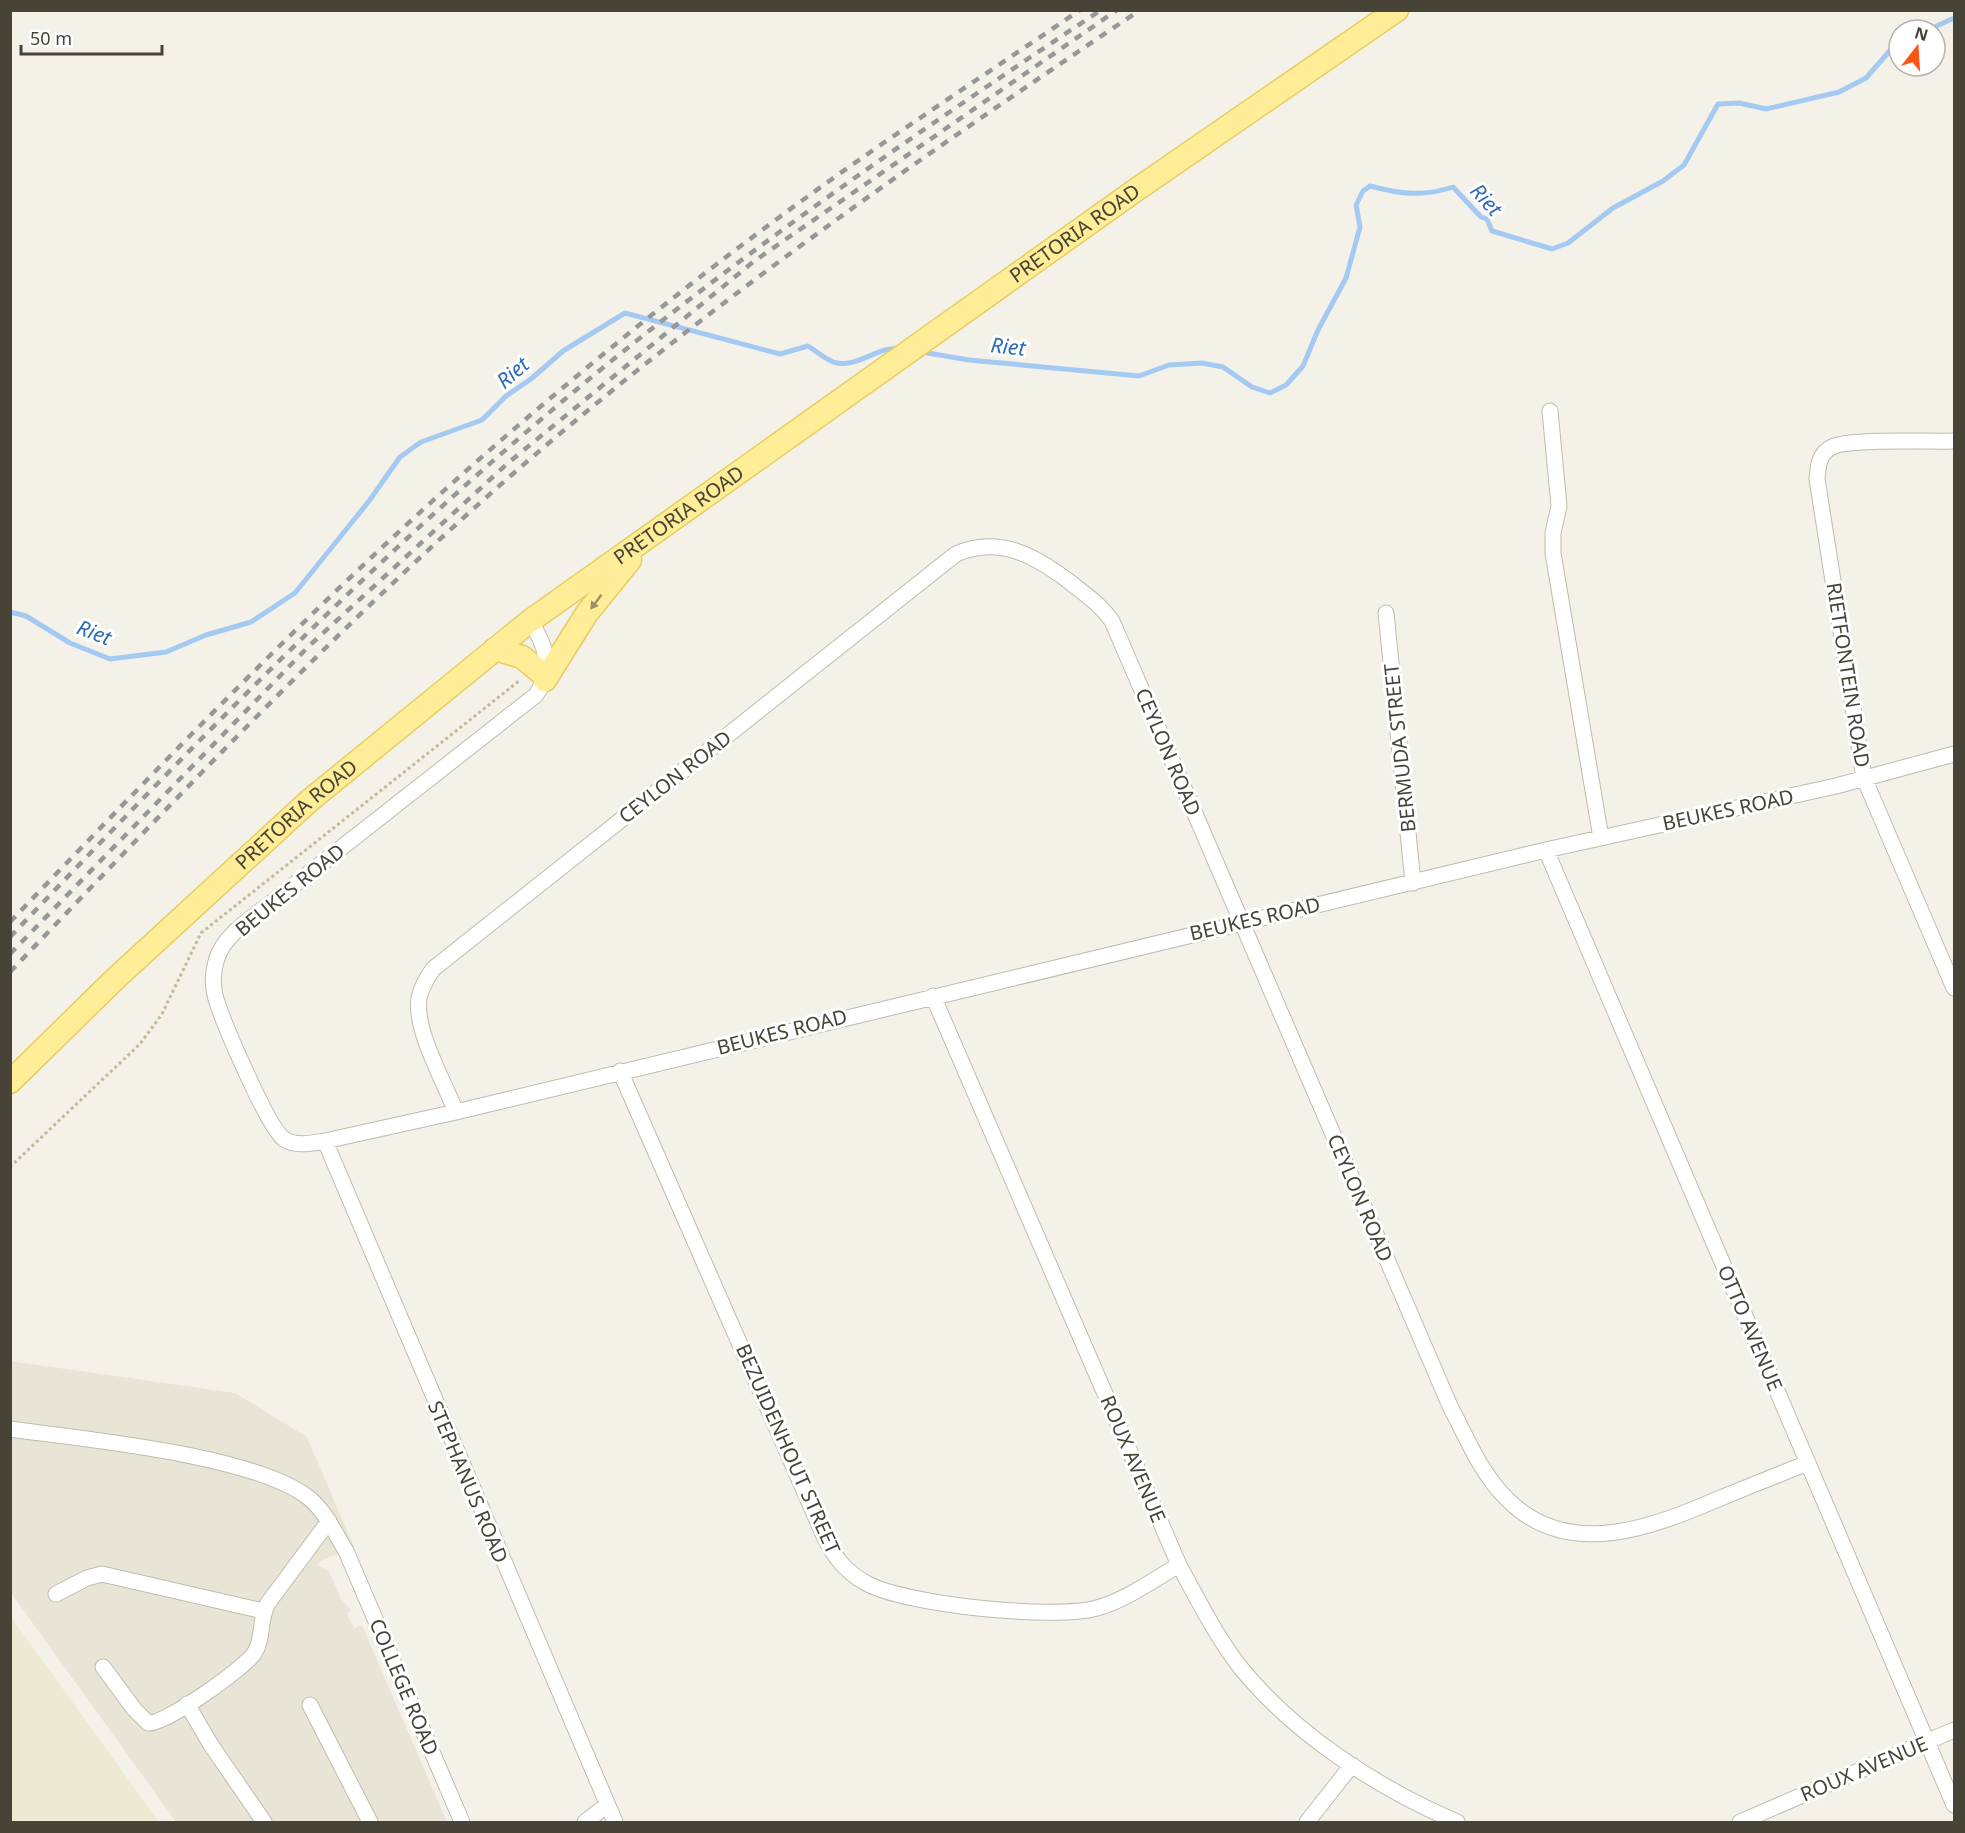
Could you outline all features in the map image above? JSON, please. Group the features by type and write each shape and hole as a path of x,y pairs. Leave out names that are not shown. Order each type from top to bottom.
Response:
{"main road":[{"name":"PRETORIA ROAD","path":"10,1082 122,971 309,801 530,621 1133,192 1396,10"},
{"path":"495,649 522,657 545,678 587,613 646,540"}],"street":[{"path":"1550,411 1559,506 1553,533 1553,553 1601,838"},
{"name":"RIETFONTEIN ROAD","path":"1954,441 1840,444 1823,454 1818,465 1817,479 1864,778 1954,988"},
{"name":"CEYLON ROAD","path":"456,1112 423,1032 420,1015 419,998 424,983 433,969 938,567 956,554 972,547 990,545 1012,549 1048,565 1103,608 1118,635 1450,1406 1482,1466 1506,1499 1537,1522 1555,1529 1596,1534 1624,1532 1669,1520 1808,1463"},
{"name":"BERMUDA STREET","path":"1386,613 1413,883"},
{"path":"530,621 546,651 545,678"},
{"name":"BEUKES ROAD","path":"545,678 536,695 514,715 236,932 218,956 213,982 216,999 242,1064 278,1133 283,1138 296,1143 325,1141 456,1112 1242,922 1864,778 1954,754"},
{"name":"OTTO AVENUE","path":"1546,850 1954,1805"},
{"name":"ROUX AVENUE","path":"933,996 1179,1565 1225,1646 1241,1668 1279,1707 1352,1765 1457,1822"},
{"name":"BEZUIDENHOUT STREET","path":"620,1071 824,1536 832,1553 852,1575 885,1592 915,1599 1067,1612 1088,1610 1110,1603 1179,1565"},
{"name":"STEPHANUS ROAD","path":"325,1141 423,1378 615,1822"},
{"name":"COLLEGE ROAD","path":"10,1429 140,1448 230,1466 292,1488 309,1498 328,1521 346,1551 462,1822"},
{"path":"103,1667 134,1709 148,1723 159,1722 187,1704 245,1665 260,1642 263,1611 328,1521"},
{"path":"56,1594 87,1578 102,1574 263,1611"},
{"path":"187,1704 211,1745 264,1822"},
{"path":"310,1705 370,1822"},
{"name":"ROUX AVENUE","path":"1740,1822 1954,1730"},
{"path":"1308,1822 1352,1765"},
{"path":"585,1822 607,1805"}],"shaded area":[{"path":"10,1361 235,1393 307,1437 354,1547 321,1561 317,1565 329,1571 341,1599 351,1610 347,1614 354,1628 362,1625 447,1822 176,1822 11,1593"},
{"path":"11,1617 159,1822 11,1822"}],"waterway":[{"name":"Riet","path":"1947,21 1954,18"},
{"name":"Riet","path":"922,352 969,360 1139,376 1169,365 1202,363 1223,367 1252,387 1270,393 1286,385 1303,366 1318,330 1346,278 1360,227 1356,205 1363,191 1370,186 1412,193 1432,192 1453,187 1481,217 1487,219 1492,231 1552,249 1568,243 1613,208 1663,181 1684,165 1718,104 1739,103 1766,109 1839,92 1866,78 1887,54"},
{"name":"Riet","path":"10,612 26,616 70,643 110,659 166,652 206,635 251,622 295,593 369,501 400,457 421,442 482,420 506,396 531,379 563,351 625,313 780,354 808,346 837,363 854,362 885,350 901,349"}],"railway":[{"path":"10,922 262,663 392,538 527,418 650,316 777,219 889,139 1080,10"},
{"path":"10,937 136,805 329,612 395,549 531,428 668,316 809,210 1101,10"},
{"path":"10,954 309,646 508,463 753,262 1117,10"},
{"path":"10,972 257,716 320,654 449,531 589,409 665,348 820,232 979,119 1140,10"}]}
